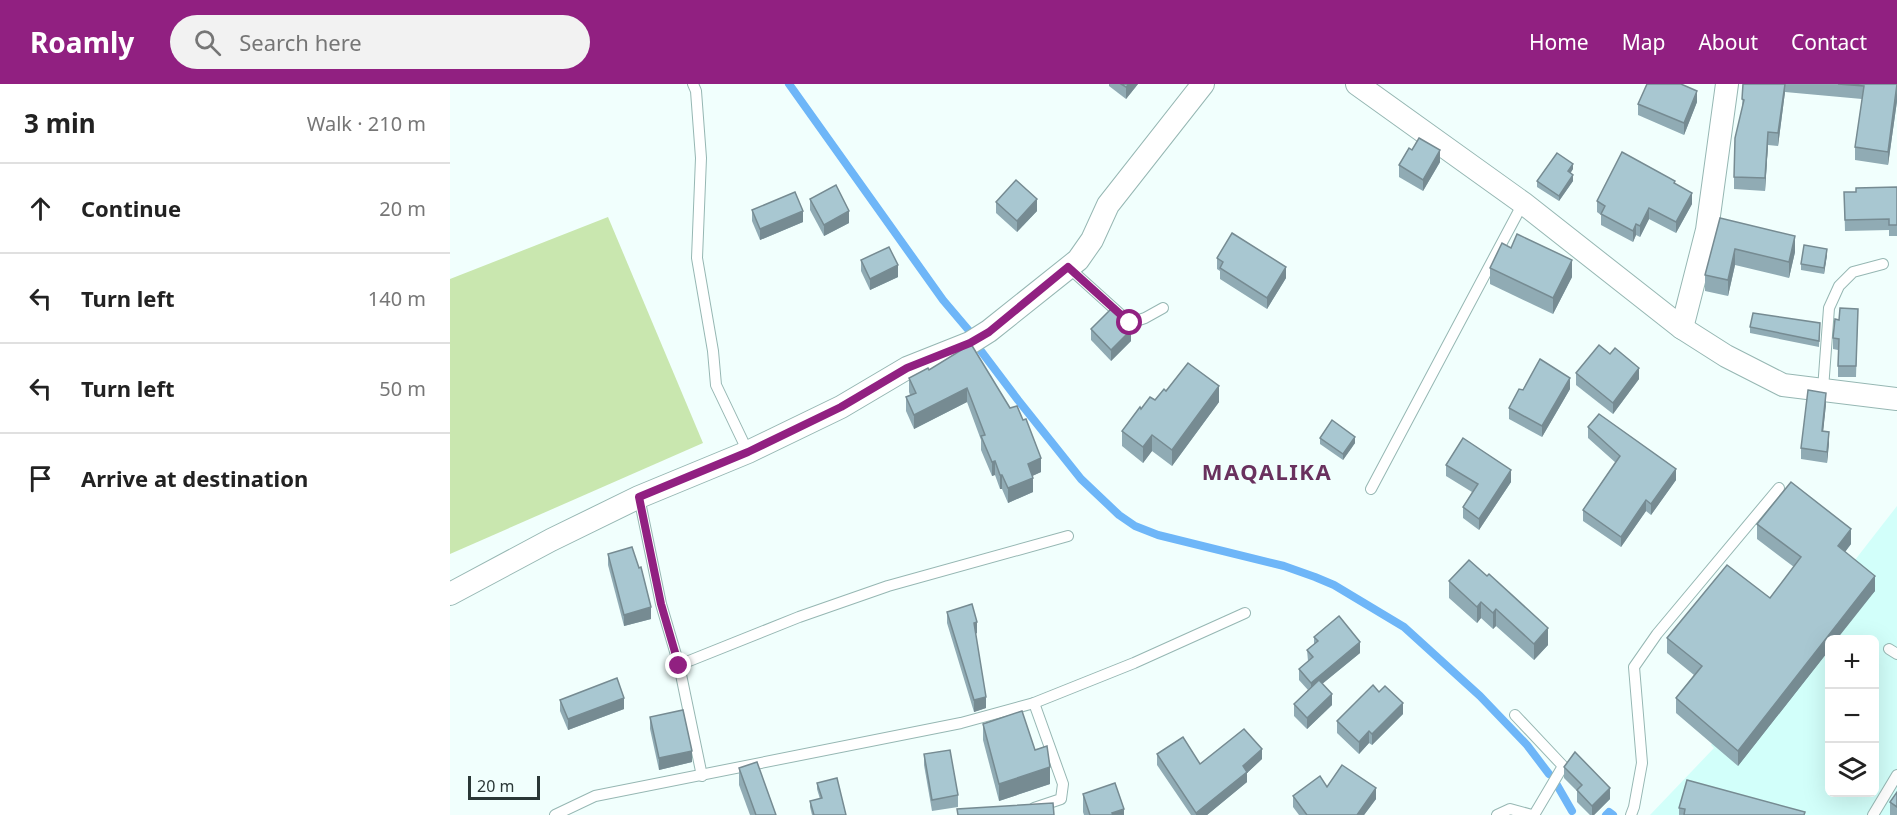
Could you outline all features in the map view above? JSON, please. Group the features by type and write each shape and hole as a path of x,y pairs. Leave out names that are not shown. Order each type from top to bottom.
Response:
{"street":[{"path":"450,594 639,497 748,452 841,407 907,368 981,337 1078,260 1092,240 1108,205 1203,84"},
{"path":"1357,84 1523,203 1682,328 1725,356 1783,385 1897,399"},
{"path":"1682,328 1707,230 1727,84"}],"lane":[{"path":"693,84 696,91 701,159 697,258 713,351 716,385 748,452"},
{"path":"1371,489 1523,203"},
{"path":"1823,389 1829,308 1839,286 1853,272 1883,264"},
{"path":"1068,267 1130,323 1163,308"},
{"path":"1631,815 1642,763 1634,667 1657,634 1779,488"},
{"path":"639,497 661,604 679,666 702,776"},
{"path":"679,666 799,617 888,586 1068,536"},
{"path":"555,815 595,796 961,723 1034,703 1134,663 1245,613"},
{"path":"1022,812 1061,799 1063,784 1034,703"},
{"path":"1497,815 1510,809 1533,815 1563,766 1515,715"},
{"path":"1873,815 1897,775"}],"shaded area":[{"path":"1897,506 1897,815 1650,815 1714,748 1711,745"}],"green space":[{"path":"608,217 703,443 450,554 450,279"}],"building":[{"path":"1647,84 1681,84 1697,91 1684,123 1638,104"},
{"path":"1743,84 1785,84 1778,133 1768,132 1765,178 1734,177 1735,138 1744,100 1742,99"},
{"path":"1838,84 1897,84 1888,152 1855,147 1864,86"},
{"path":"1419,138 1440,150 1423,180 1399,165 1409,148 1412,150"},
{"path":"1622,152 1692,193 1676,222 1649,208 1640,226 1636,224 1633,231 1601,214 1605,206 1597,201"},
{"path":"1557,153 1573,164 1568,171 1573,175 1559,196 1537,181"},
{"path":"1016,180 1037,199 1017,221 996,202"},
{"path":"836,185 849,211 824,225 810,199"},
{"path":"1897,187 1897,225 1889,225 1889,219 1845,220 1844,192 1856,192 1856,188"},
{"path":"795,192 803,211 760,229 752,210"},
{"path":"1720,218 1795,236 1789,262 1735,249 1728,280 1705,275"},
{"path":"1232,233 1286,267 1267,298 1220,268 1223,262 1217,258"},
{"path":"1517,234 1572,260 1553,298 1490,268 1502,243 1511,248"},
{"path":"1804,245 1827,249 1824,268 1801,264"},
{"path":"889,247 898,265 870,279 861,260"},
{"path":"1840,308 1858,309 1856,366 1838,366 1839,339 1833,338 1835,319 1839,320"},
{"path":"1111,309 1131,330 1111,350 1091,329"},
{"path":"1753,313 1820,323 1819,341 1750,327"},
{"path":"971,344 1010,408 1017,406 1023,420 1026,419 1041,458 1028,464 1033,478 1008,488 995,461 992,462 981,436 985,435 967,388 914,415 906,397 916,393 909,378 928,368 929,370"},
{"path":"1599,345 1610,354 1615,348 1639,368 1613,403 1576,373"},
{"path":"1540,359 1570,378 1542,426 1509,408 1519,389 1523,390"},
{"path":"1188,363 1219,386 1172,450 1152,435 1143,447 1122,431 1140,407 1141,409 1150,397 1155,400 1164,389 1166,391"},
{"path":"1808,390 1826,393 1822,431 1829,432 1827,452 1801,448"},
{"path":"1599,414 1676,469 1651,504 1646,500 1621,537 1583,510 1620,456 1588,427"},
{"path":"1332,420 1355,437 1343,454 1320,438"},
{"path":"1463,438 1511,470 1479,519 1463,507 1478,484 1446,465"},
{"path":"1791,482 1851,529 1838,546 1875,576 1829,635 1825,635 1825,640 1738,751 1676,698 1702,666 1667,638 1727,565 1770,598 1801,557 1757,524"},
{"path":"632,547 639,568 641,567 651,607 624,615 608,554"},
{"path":"1469,560 1487,576 1489,574 1548,628 1534,644 1496,609 1493,613 1481,602 1477,607 1449,581"},
{"path":"972,604 977,622 974,623 986,697 974,700 947,612"},
{"path":"1339,616 1360,642 1311,683 1299,669 1313,657 1307,650 1318,641 1314,637"},
{"path":"617,678 624,698 568,719 560,700"},
{"path":"1319,680 1332,694 1307,718 1294,704"},
{"path":"1373,685 1379,692 1385,686 1403,703 1372,734 1369,731 1359,742 1337,721"},
{"path":"683,710 692,751 659,758 650,717"},
{"path":"1022,711 1035,750 1047,746 1050,767 999,784 983,724"},
{"path":"1244,729 1262,749 1243,766 1247,772 1196,813 1157,754 1183,737 1200,764"},
{"path":"950,750 958,795 932,800 924,754"},
{"path":"1575,752 1610,788 1592,806 1577,790 1582,785 1564,767"},
{"path":"757,762 776,815 756,815 739,768"},
{"path":"1342,765 1376,788 1357,815 1307,815 1293,796 1320,776 1327,787"},
{"path":"837,778 846,815 814,815 810,801 822,798 817,783"},
{"path":"1687,780 1805,812 1804,815 1684,815 1685,809 1679,808"},
{"path":"1115,783 1124,809 1112,813 1113,815 1090,815 1083,794"},
{"path":"1897,792 1897,807 1890,802"},
{"path":"1053,803 1054,815 958,815 957,809"}],"waterway":[{"path":"789,84 943,300 971,333"},
{"path":"981,351 1081,479 1119,515 1135,526 1158,535 1284,566 1315,577 1334,585 1404,627 1480,696 1527,745 1549,774"},
{"path":"1557,785 1572,811"},
{"path":"1606,815 1609,812 1613,815"}],"district":[{"name":"MAQALIKA","path":"1267,472"}],"route":[{"path":"679,666 661,604 639,497 748,452 841,407 907,368 970,343 989,332 1068,267 1130,323"}]}
